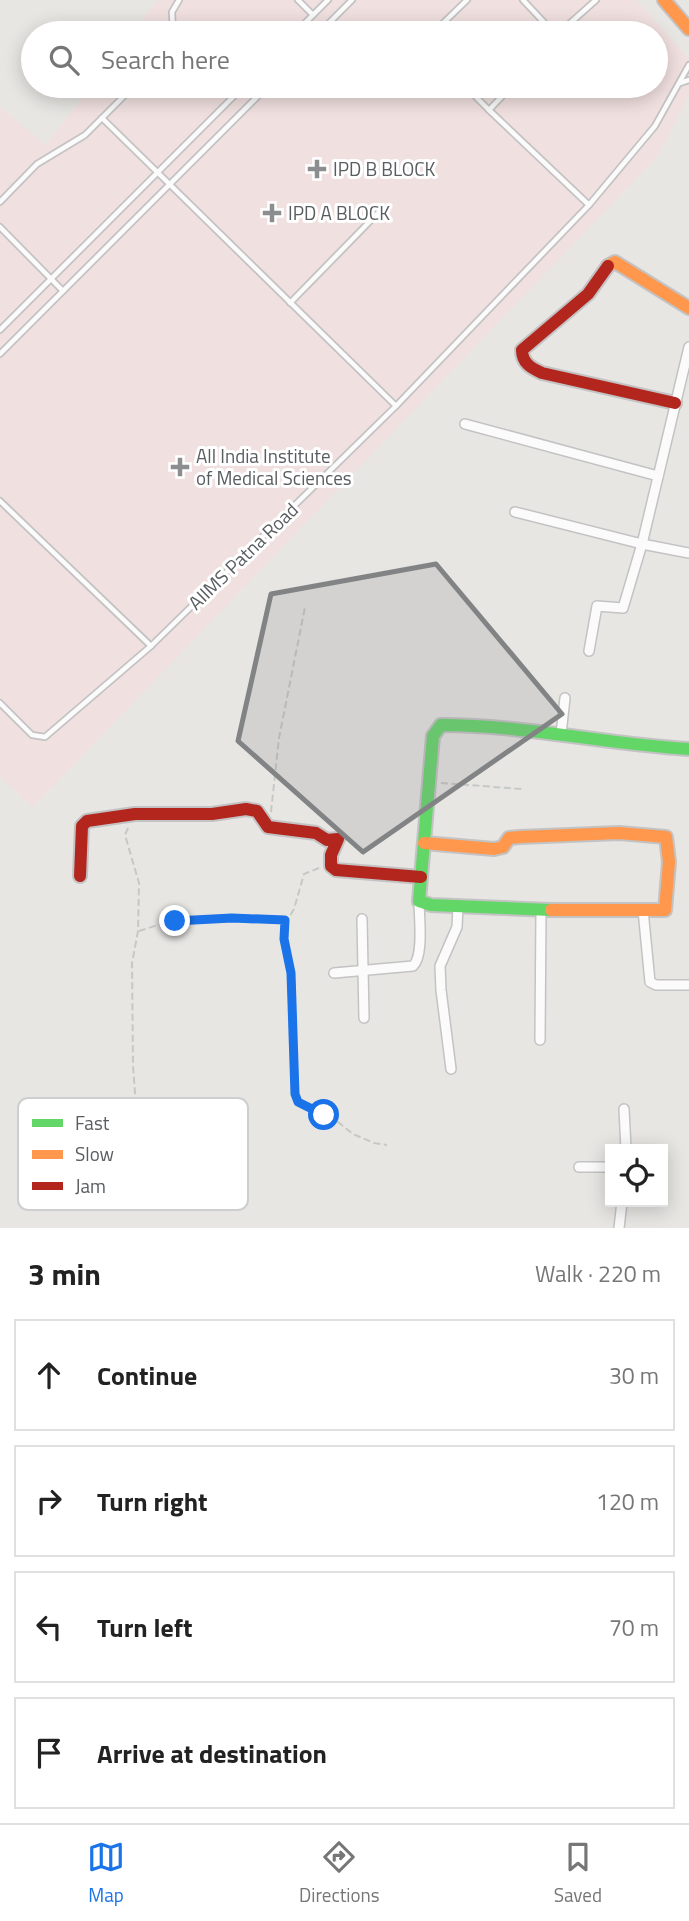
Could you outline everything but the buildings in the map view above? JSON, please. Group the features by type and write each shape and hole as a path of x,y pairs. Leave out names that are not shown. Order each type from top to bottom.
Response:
{"main road":[{"path":"664,0 689,29"},
{"path":"678,0 689,12"},
{"path":"675,403 542,373 524,363 521,356 522,350 588,294 606,268 615,262 689,307"},
{"path":"424,843 494,849 503,847 509,838 520,836 619,833 666,837 669,840 669,852 665,910 541,910 431,905 419,901 433,736 441,725 484,725 689,749"},
{"path":"80,876 82,826 87,821 135,814 212,814 246,809 257,811 268,827 316,833 327,840 338,839 331,855 331,866 345,873 421,877"}],"street":[{"path":"589,651 597,606 622,608 642,544 689,347"},
{"path":"465,424 658,476"},
{"path":"515,512 642,544 689,552"},
{"path":"561,734 565,698"},
{"path":"334,973 406,968 418,961 419,901"},
{"path":"451,1069 440,966 457,927 458,906"},
{"path":"540,1040 541,910"},
{"path":"643,910 650,982 656,985 689,985"},
{"path":"362,919 365,1017"},
{"path":"624,1110 626,1144"},
{"path":"579,1167 605,1167"},
{"path":"619,1228 621,1207"}],"lane":[{"path":"172,21 172,12 179,0"},
{"path":"298,0 313,15"},
{"path":"307,21 328,0"},
{"path":"332,21 352,0"},
{"path":"445,21 467,0"},
{"path":"523,0 545,21"},
{"path":"571,21 596,0"},
{"name":"AIIMS Patna Road","path":"0,703 32,735 45,737 151,646 396,406 589,205 649,133 689,65"},
{"path":"680,83 689,80"},
{"path":"0,202 37,164 75,143 122,98"},
{"path":"0,331 232,98"},
{"path":"0,354 256,98"},
{"path":"477,98 589,205"},
{"path":"489,110 500,98"},
{"path":"102,118 396,406"},
{"path":"290,303 378,213"},
{"path":"0,227 63,290"},
{"path":"0,501 151,646"}],"path":[{"path":"268,827 279,738 305,607"},
{"path":"429,782 522,789"},
{"path":"135,814 125,835 139,883 138,931 132,963 135,1098"},
{"path":"331,866 313,869 304,874 294,909 285,920 284,939 291,973 295,1094 298,1102 338,1122 353,1134 387,1145"},
{"path":"138,931 186,919 285,920"}],"highlighted area":[{"path":"436,564 562,714 363,852 238,741 271,594"}],"shaded area":[{"name":"All India Institute of Medical Sciences","path":"158,0 636,0 655,21 142,21"},
{"name":"All India Institute of Medical Sciences","path":"668,36 689,59 689,94 658,156 33,807 0,777 0,107 46,145 83,98 668,98"}],"traffic: fast":[{"path":"551,910 431,905 419,901 433,736 441,725 503,728 689,749"}],"traffic: slow":[{"path":"664,0 689,29"},
{"path":"608,266 615,262 689,308"},
{"path":"424,843 494,849 503,847 509,838 520,837 619,833 666,837 669,862 665,910 551,910"}],"traffic: jam":[{"path":"608,266 588,294 522,350 525,362 542,373 675,403"},
{"path":"80,876 82,826 87,821 135,814 212,814 246,809 257,811 268,827 316,833 327,840 338,839 331,855 331,866 336,870 421,877"}],"place":[{"name":"IPD B BLOCK","path":"317,169"},
{"name":"IPD A BLOCK","path":"272,213"},
{"name":"All India Institute of Medical Sciences","path":"180,467"}],"route":[{"path":"175,921 232,918 285,920 284,939 291,973 295,1074 293,1086 298,1102 324,1115"}]}
